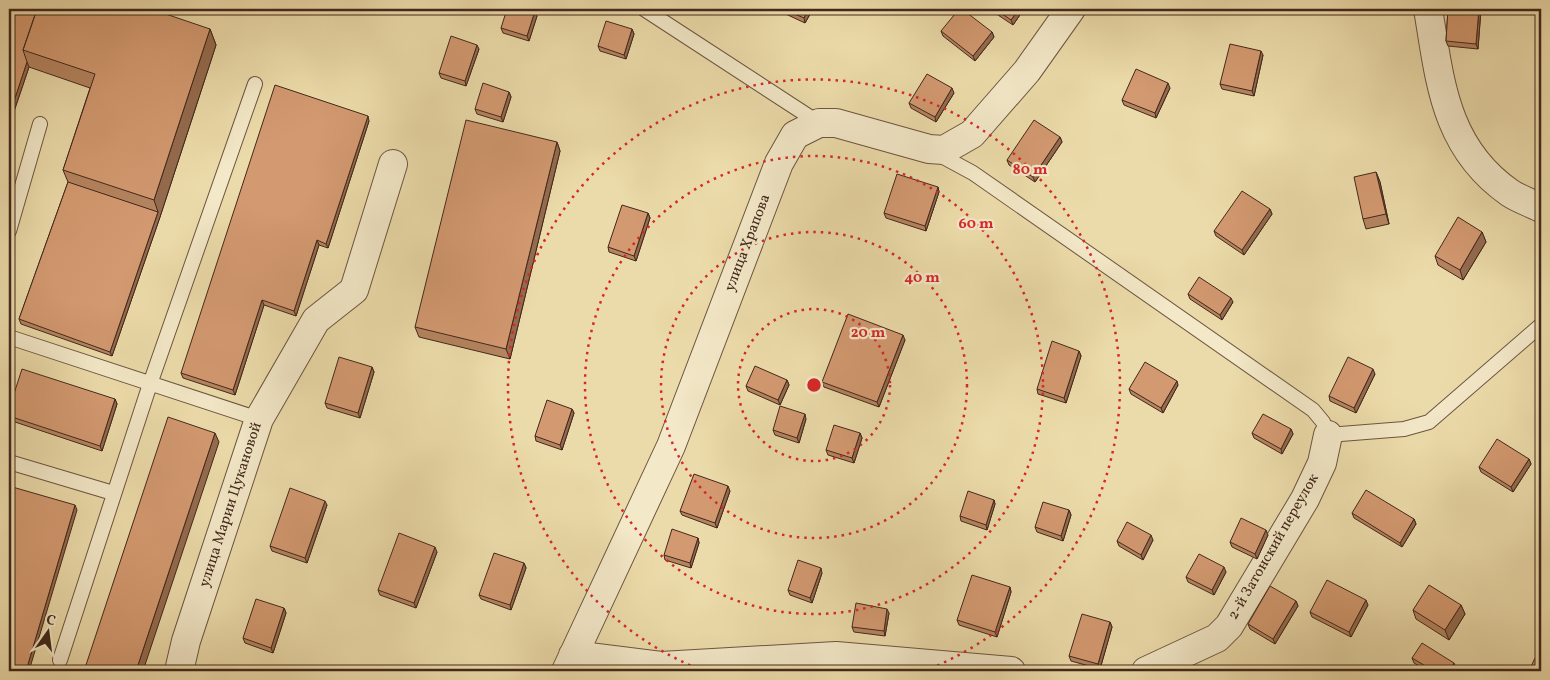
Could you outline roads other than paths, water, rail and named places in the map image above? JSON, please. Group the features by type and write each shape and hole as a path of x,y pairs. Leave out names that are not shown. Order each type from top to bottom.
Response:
{"street":[{"path":"819,122 836,123 929,149 944,150 972,134 1027,71 1071,9"},
{"path":"1428,9 1442,90 1458,136 1493,178 1511,193 1541,208"},
{"name":"улица Храпова","path":"569,663 670,446 779,162 795,135 819,122"},
{"name":"улица Марии Цукановой","path":"179,671 186,642 260,419 316,320 354,290 394,164"},
{"name":"2-й Затонский переулок","path":"1146,671 1217,638 1229,626 1305,499 1322,463 1328,435"},
{"path":"569,663 661,666 836,656 1011,671"}],"lane":[{"path":"644,9 819,122"},
{"path":"60,660 113,493 255,84"},
{"path":"9,231 40,124"},
{"path":"929,149 973,173 1313,410 1323,422 1328,435 1404,429 1429,422 1541,325"},
{"path":"9,337 260,419"},
{"path":"9,462 113,493"}]}
